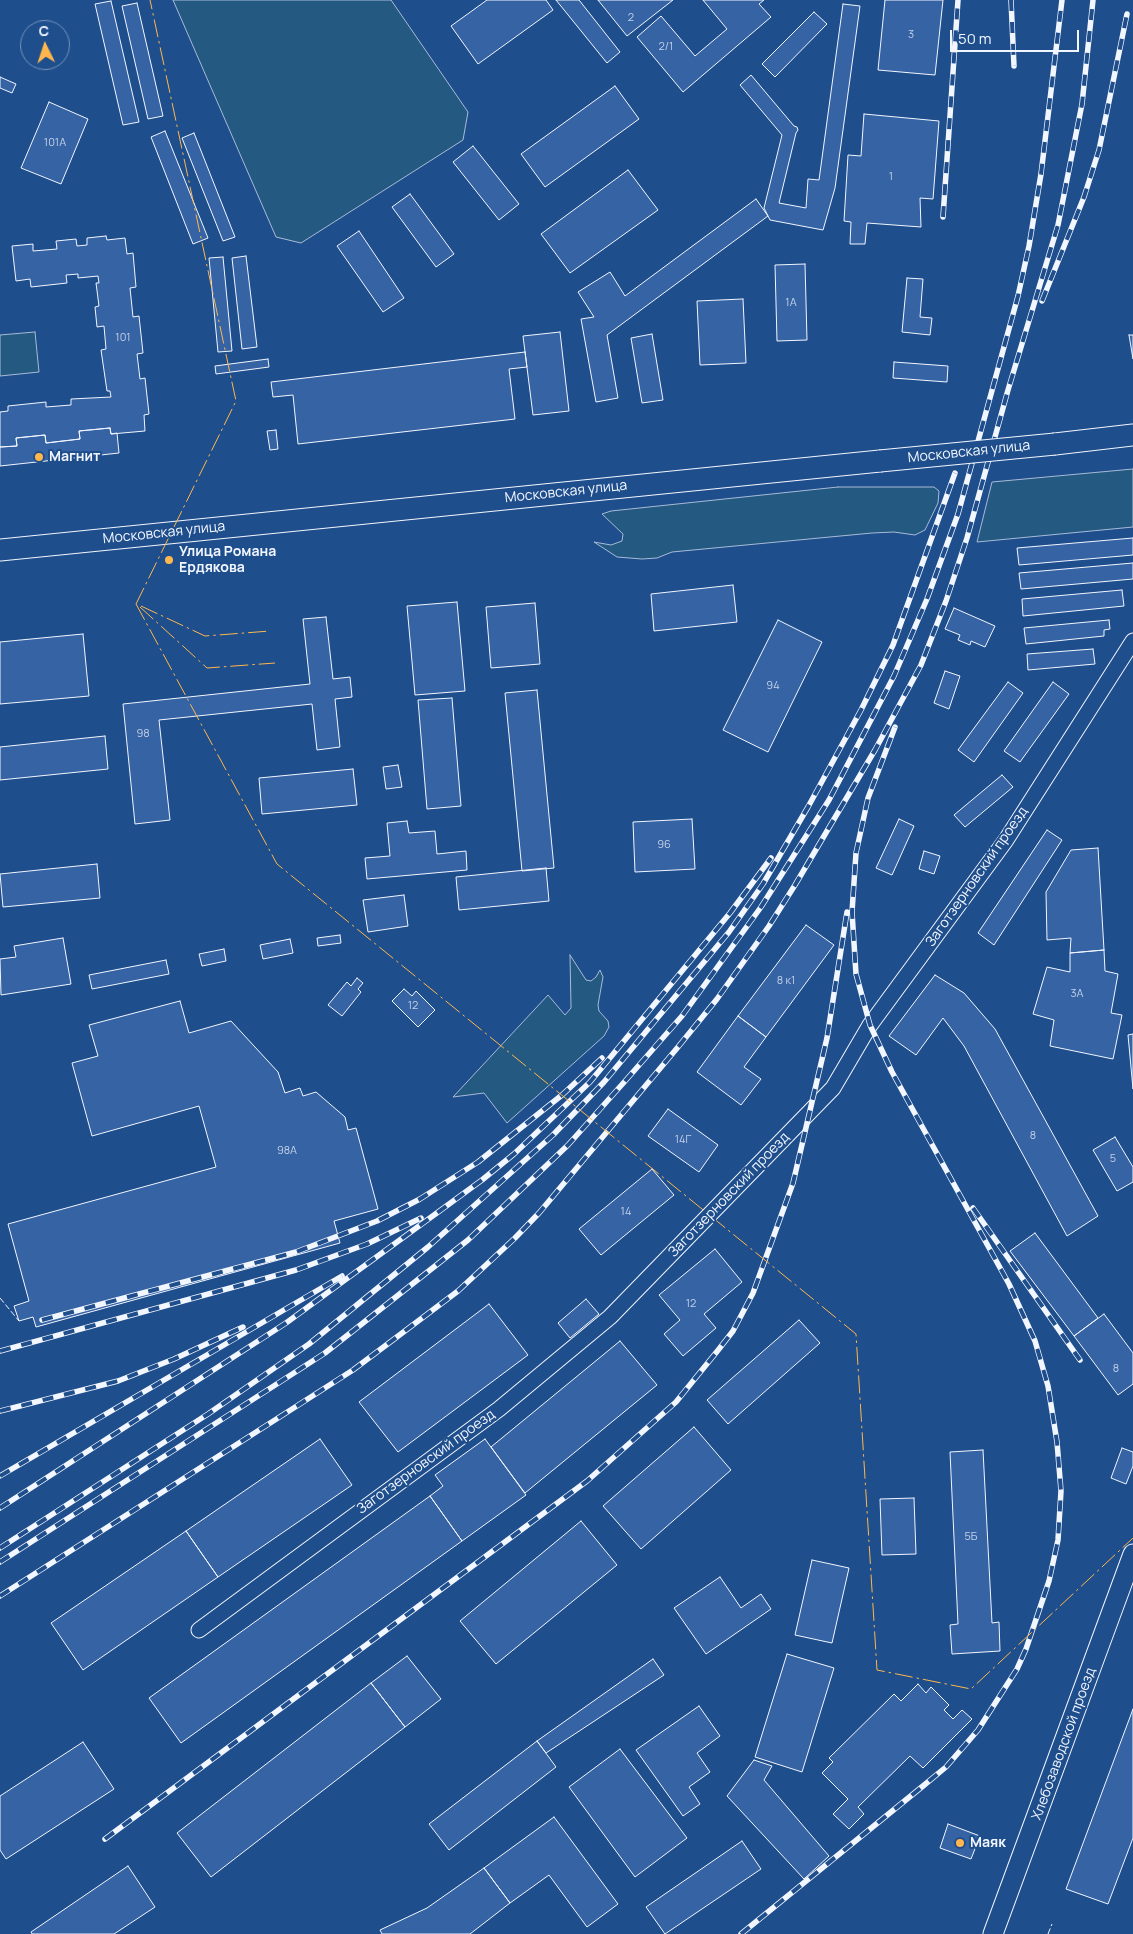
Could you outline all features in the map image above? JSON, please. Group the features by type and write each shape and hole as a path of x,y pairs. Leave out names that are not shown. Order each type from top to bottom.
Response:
{"main road":[{"name":"Московская улица","path":"0,550 1133,435"}],"street":[{"name":"Заготзерновский проезд","path":"199,1630 499,1409 610,1317 834,1088 870,1025 1006,840 1133,641"},
{"name":"Хлебозаводской проезд","path":"993,1934 1133,1554"}],"shaded area":[{"path":"173,0 391,0 468,112 463,140 301,243 276,237"},
{"path":"35,332 39,372 0,376 0,335"},
{"path":"1133,469 1133,527 977,542 992,482"},
{"path":"838,487 934,487 939,491 938,503 925,530 915,535 894,532 872,533 672,552 657,558 642,559 617,557 594,542 611,545 622,541 623,534 602,514 611,511"},
{"path":"570,955 586,980 591,981 600,970 603,977 598,1005 599,1011 608,1021 609,1027 604,1036 507,1123 484,1093 453,1097 548,995 565,1015 571,1008"}],"building":[{"path":"487,0 546,0 553,10 478,64 451,26"},
{"path":"556,0 579,0 620,52 607,63"},
{"path":"598,0 673,0 627,36"},
{"path":"703,0 764,0 759,4 771,17 683,92 637,37 661,16 695,56 727,29"},
{"path":"885,0 943,0 935,75 878,70"},
{"path":"111,1 139,122 123,125 95,4"},
{"path":"137,3 163,116 148,119 122,6"},
{"path":"843,4 860,6 835,188 823,230 770,220 764,208 782,135 740,85 751,75 794,126 797,127 798,130 779,203 806,208 808,179 819,180"},
{"path":"814,12 827,24 775,77 762,64"},
{"path":"0,77 16,84 12,93 0,88"},
{"path":"615,86 639,119 545,187 521,154"},
{"path":"49,102 88,119 61,184 21,168"},
{"path":"864,114 939,121 933,199 920,198 921,227 867,223 865,244 850,244 851,222 844,221 848,155 861,156"},
{"path":"165,131 208,238 193,244 151,137"},
{"path":"194,133 235,237 223,241 182,138"},
{"path":"473,146 519,204 499,220 453,162"},
{"path":"628,170 658,210 570,273 541,234"},
{"path":"410,194 454,254 436,267 392,207"},
{"path":"756,199 768,216 607,335 618,398 596,402 581,319 594,317 578,292 610,272 625,296"},
{"path":"359,231 404,298 383,312 337,246"},
{"path":"106,236 107,240 125,238 127,254 133,253 136,287 130,288 133,317 139,316 143,353 137,354 140,379 145,378 149,414 144,415 145,431 111,434 110,428 79,431 80,439 46,443 45,435 16,438 17,446 0,447 0,412 8,411 8,406 46,402 46,407 71,405 71,399 111,397 110,391 107,391 101,350 106,349 104,326 97,327 95,307 99,306 96,283 99,283 98,276 78,278 78,274 66,275 67,283 31,287 30,279 16,281 12,246 33,244 33,251 57,249 56,241 76,239 77,246 87,245 87,238"},
{"path":"246,256 257,347 242,349 232,258"},
{"path":"223,257 232,351 218,352 209,258"},
{"path":"805,264 807,340 777,341 775,265"},
{"path":"907,278 923,279 920,317 932,318 930,335 902,332"},
{"path":"743,299 746,363 700,365 697,301"},
{"path":"560,332 569,411 533,415 523,336"},
{"path":"652,334 663,400 642,403 631,338"},
{"path":"1129,335 1133,335 1133,359"},
{"path":"525,352 527,367 509,369 515,419 298,444 293,395 273,397 271,382"},
{"path":"268,359 269,367 216,374 215,366"},
{"path":"894,362 948,366 947,382 893,378"},
{"path":"110,428 111,434 117,433 119,453 0,466 0,447 17,446 16,438 45,435 46,443 80,439 79,431"},
{"path":"276,430 278,449 270,450 267,431"},
{"path":"1133,538 1133,555 1019,565 1017,548"},
{"path":"1133,563 1133,579 1021,589 1019,573"},
{"path":"733,585 737,622 654,631 651,594"},
{"path":"1122,590 1124,606 1023,616 1022,599"},
{"path":"457,602 465,691 415,695 407,606"},
{"path":"535,603 540,664 491,668 486,607"},
{"path":"954,608 995,626 985,647 971,641 970,645 958,640 960,635 945,629"},
{"path":"326,617 333,679 350,677 352,697 335,699 340,747 317,750 312,704 159,720 170,820 135,824 123,704 310,684 303,619"},
{"path":"778,620 822,642 768,752 723,730"},
{"path":"1109,620 1110,629 1104,630 1104,636 1026,644 1024,628"},
{"path":"83,634 89,696 0,704 0,642"},
{"path":"1093,649 1095,664 1028,670 1027,654"},
{"path":"945,671 960,676 949,709 934,703"},
{"path":"1008,682 1023,693 974,762 958,750"},
{"path":"1053,682 1069,694 1020,762 1004,751"},
{"path":"537,690 554,868 522,871 505,693"},
{"path":"452,698 461,806 427,809 418,700"},
{"path":"105,736 108,769 0,780 0,747"},
{"path":"398,765 402,787 386,789 383,767"},
{"path":"353,769 357,805 262,814 259,778"},
{"path":"1002,775 1013,787 965,827 954,815"},
{"path":"692,819 695,869 635,872 633,822"},
{"path":"899,819 914,826 892,875 876,868"},
{"path":"407,821 409,833 435,831 437,854 466,851 467,870 367,879 365,858 390,856 387,823"},
{"path":"1047,830 1062,840 994,945 978,933"},
{"path":"1098,848 1104,950 1070,953 1071,938 1047,940 1046,892 1071,850"},
{"path":"924,851 940,856 934,874 919,869"},
{"path":"97,864 100,898 3,907 0,874"},
{"path":"546,868 549,901 459,910 456,877"},
{"path":"404,895 408,926 368,932 363,900"},
{"path":"806,925 834,945 766,1037 738,1016"},
{"path":"340,935 341,943 318,946 317,938"},
{"path":"63,938 71,984 1,995 0,959 16,957 14,946"},
{"path":"290,939 293,953 263,959 260,945"},
{"path":"224,949 226,961 202,966 199,954"},
{"path":"1104,950 1105,971 1118,974 1111,1013 1122,1015 1113,1059 1050,1046 1054,1020 1033,1014 1047,967 1070,972 1070,953"},
{"path":"166,960 169,974 92,989 89,975"},
{"path":"935,975 964,993 995,1029 1098,1216 1067,1236 964,1046 943,1018 916,1055 889,1036"},
{"path":"357,978 363,983 358,989 361,992 342,1016 328,1005 347,982 351,986"},
{"path":"404,989 412,996 416,991 435,1010 418,1027 392,1001"},
{"path":"180,1001 189,1033 231,1021 278,1072 285,1093 300,1088 303,1096 316,1092 345,1117 348,1130 356,1128 378,1209 334,1221 340,1243 36,1327 33,1317 19,1321 14,1306 29,1301 8,1224 216,1167 199,1106 92,1136 72,1063 98,1056 89,1025"},
{"path":"738,1016 766,1037 744,1067 761,1079 741,1105 697,1072"},
{"path":"1133,1034 1133,1089 1128,1035"},
{"path":"668,1109 718,1145 699,1172 648,1136"},
{"path":"1115,1137 1133,1167 1133,1182 1117,1191 1093,1150"},
{"path":"652,1169 674,1195 601,1255 579,1229"},
{"path":"1035,1233 1098,1318 1074,1336 1010,1251"},
{"path":"715,1249 742,1282 704,1314 716,1328 683,1356 664,1334 680,1320 659,1295"},
{"path":"586,1299 599,1314 570,1338 558,1323"},
{"path":"489,1304 528,1355 398,1452 359,1402"},
{"path":"1104,1314 1133,1353 1133,1384 1118,1395 1074,1336"},
{"path":"799,1320 820,1343 728,1424 707,1400"},
{"path":"620,1341 657,1385 525,1493 491,1447"},
{"path":"694,1427 731,1470 641,1549 603,1506"},
{"path":"320,1439 352,1485 218,1577 186,1531"},
{"path":"485,1439 526,1495 462,1541 430,1496 443,1486 435,1475"},
{"path":"1122,1448 1133,1452 1133,1466 1126,1484 1111,1478"},
{"path":"983,1450 992,1623 999,1622 1000,1651 952,1654 950,1625 958,1624 950,1452"},
{"path":"430,1496 462,1541 181,1743 149,1698"},
{"path":"914,1498 916,1554 882,1555 880,1499"},
{"path":"581,1521 617,1565 496,1664 460,1621"},
{"path":"186,1531 218,1577 83,1670 51,1623"},
{"path":"812,1560 849,1568 832,1643 795,1635"},
{"path":"720,1577 741,1608 761,1594 771,1609 706,1654 674,1608"},
{"path":"787,1654 834,1668 802,1772 755,1757"},
{"path":"407,1656 441,1699 405,1727 371,1683"},
{"path":"653,1659 664,1675 546,1753 537,1741"},
{"path":"371,1683 405,1727 211,1877 177,1833"},
{"path":"918,1684 926,1693 931,1687 949,1705 944,1710 953,1719 962,1710 972,1719 923,1768 910,1756 858,1807 864,1814 849,1829 833,1814 848,1799 822,1773 833,1762 829,1758 894,1694 901,1701"},
{"path":"699,1706 720,1736 697,1753 710,1772 689,1787 700,1804 683,1816 636,1750"},
{"path":"1133,1709 1133,1838 1108,1904 1066,1889"},
{"path":"537,1741 556,1767 449,1850 429,1824"},
{"path":"83,1742 114,1789 6,1859 0,1850 0,1796"},
{"path":"620,1749 687,1838 635,1877 569,1787"},
{"path":"754,1760 772,1766 764,1780 829,1856 804,1879 727,1796"},
{"path":"554,1817 618,1904 587,1927 549,1875 510,1903 484,1868"},
{"path":"948,1824 980,1836 971,1859 940,1848"},
{"path":"742,1841 761,1869 665,1934 646,1907"},
{"path":"128,1866 155,1907 114,1934 32,1934 31,1932"},
{"path":"484,1868 510,1903 470,1934 382,1934 380,1930 427,1908"}],"railway":[{"path":"943,217 958,0"},
{"path":"1011,0 1014,66"},
{"path":"0,1562 325,1353 468,1240 568,1145 626,1080 682,1016 761,907 829,800 894,676 927,599 958,514 1018,296 1029,246 1041,174 1062,0"},
{"path":"0,1596 353,1370 458,1291 539,1213 717,999 769,926 875,750 921,665 946,601 967,538 1008,390 1058,225 1082,104 1093,0"},
{"path":"1042,301 1084,197 1099,150 1127,14"},
{"path":"0,1548 208,1414 309,1344 428,1247 553,1135 604,1082 729,932 763,884 808,807 861,710 893,645 955,473"},
{"path":"741,1934 946,1767 978,1730 1017,1669 1026,1649 1049,1581 1058,1540 1061,1491 1057,1442 1048,1386 1035,1341 1009,1284 892,1072 870,1025 856,974 852,912 856,853 868,798 895,727"},
{"path":"0,1508 286,1323 482,1180 514,1154 590,1082 730,913 771,858"},
{"path":"105,1839 587,1481 676,1402 719,1349 733,1331 753,1293 793,1183 827,1038 847,912"},
{"path":"42,1320 296,1252 377,1221 420,1199 478,1162 562,1095 602,1058"},
{"path":"973,1208 1080,1360"},
{"path":"0,1351 296,1270 367,1244 421,1218"},
{"path":"0,1476 342,1276"},
{"path":"0,1411 118,1381 174,1359 243,1327"}],"fence":[{"path":"0,1298 19,1321"},
{"path":"1048,1934 1052,1924"}],"power":[{"path":"136,604 236,401 150,0"},
{"path":"136,604 277,864 856,1334 877,1670 971,1689 1133,1538"},
{"path":"141,606 205,636 270,631"},
{"path":"140,607 207,668 275,663"}],"place":[{"name":"Магнит","path":"39,457"},
{"name":"Улица Романа Ердякова","path":"169,560"},
{"name":"Маяк","path":"960,1843"}]}
